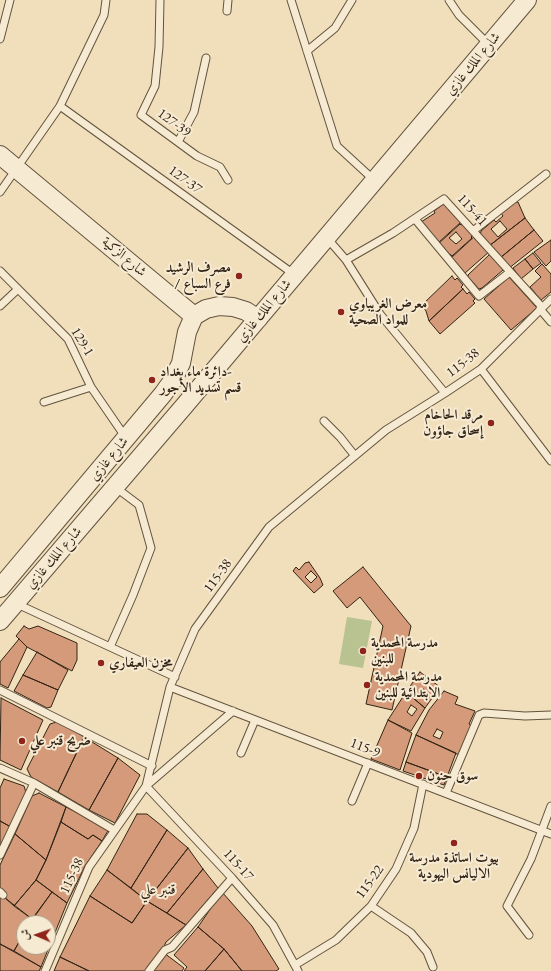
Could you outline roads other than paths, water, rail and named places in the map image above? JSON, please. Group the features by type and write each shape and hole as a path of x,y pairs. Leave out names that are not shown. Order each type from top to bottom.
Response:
{"street":[{"name":"شارع الملك غازي","path":"0,621 527,0"},
{"name":"شارع الزكية","path":"0,155 194,316"},
{"path":"194,316 206,309 219,306 233,306 258,318"},
{"name":"شارع غازي","path":"0,588 174,380 181,363 187,332 194,316"}],"lane":[{"path":"0,39 10,0"},
{"path":"0,192 60,106 104,15 106,0"},
{"name":"127-39","path":"160,0 155,86 141,115 197,156 220,167 228,180"},
{"path":"227,11 228,0"},
{"path":"291,0 337,146 374,180"},
{"path":"307,51 334,28 352,0"},
{"path":"449,0 459,15 489,45"},
{"path":"178,142 194,112 206,58"},
{"name":"127-37","path":"60,106 295,275"},
{"path":"472,231 546,174"},
{"name":"115-41","path":"346,260 393,233 444,199 510,272 551,322"},
{"path":"415,218 479,296 510,272"},
{"path":"326,238 346,260 380,314 446,393"},
{"name":"129-1","path":"0,271 68,339 91,387 126,439"},
{"path":"0,306 18,289"},
{"name":"115-38","path":"45,971 89,867 146,786 170,688 195,629 269,527 386,430 446,393 481,368 551,299"},
{"path":"481,368 551,461"},
{"path":"44,402 91,387"},
{"path":"324,420 355,456"},
{"path":"110,647 133,595 151,548 139,505 115,486"},
{"path":"15,604 175,677"},
{"name":"115-9","path":"170,688 551,834"},
{"path":"0,690 152,766"},
{"path":"146,786 233,712"},
{"path":"446,793 479,715 551,715"},
{"path":"241,753 255,720"},
{"path":"352,800 368,763"},
{"path":"0,768 34,783 114,830"},
{"path":"0,855 34,783"},
{"name":"115-22","path":"296,968 336,940 371,906 396,869 414,828 423,784"},
{"name":"115-17","path":"146,786 232,878 273,925 296,968"},
{"path":"529,935 507,906 531,859 551,806"},
{"path":"148,971 165,950 172,947 232,878"},
{"path":"371,906 411,933 426,952 433,967"}],"place":[{"name":"مصرف الرشيد / فرع السباع","path":"239,276"},
{"name":"معرض الغريباوي للمواد الصحية","path":"341,312"},
{"name":"دائرة ماء بغداد- قسم تسديد الأجور","path":"152,380"},
{"name":"مرقد الحاخام إسحاق جاؤون","path":"491,423"},
{"name":"مدرسة المحمدية للبنين","path":"363,651"},
{"name":"مخزن العيفاري","path":"101,663"},
{"name":"مدرسة المحمدية الابتدائية للبنين","path":"367,685"},
{"name":"ضريح قنبر علي","path":"22,741"},
{"name":"سوق حنون","path":"419,776"},
{"name":"بيوت اساتذة مدرسة الاليانس اليهودية","path":"454,843"}],"district":[{"name":"قنبر علي","path":"158,890"}]}
